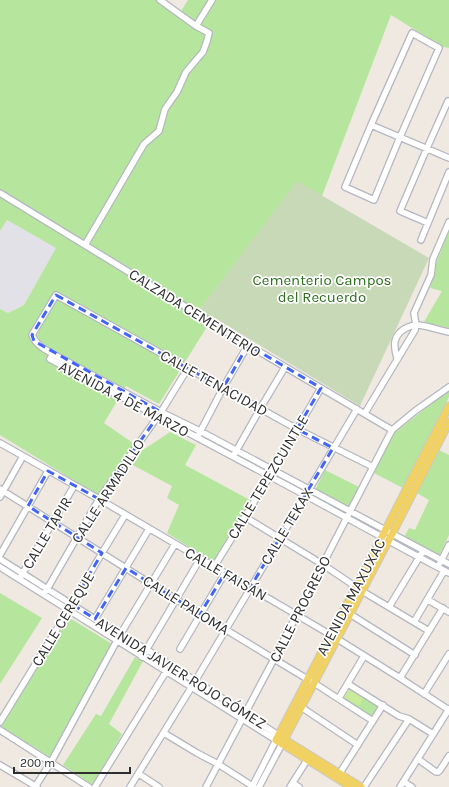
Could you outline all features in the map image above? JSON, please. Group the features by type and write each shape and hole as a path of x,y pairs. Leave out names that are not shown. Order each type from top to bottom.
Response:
{"main road":[{"name":"AVENIDA MAXUXAC","path":"280,740 385,540 449,406"},
{"name":"AVENIDA MAXUXAC","path":"389,532 449,422"},
{"name":"AVENIDA MAXUXAC","path":"334,637 350,614 359,589"},
{"name":"AVENIDA MAXUXAC","path":"289,722 301,707 311,681"},
{"name":"AVENIDA JAVIER ROJO GÓMEZ","path":"280,740 307,760 363,787"},
{"name":"AVENIDA JAVIER ROJO GÓMEZ","path":"280,740 339,776 351,787"}],"street":[{"path":"85,245 144,144 159,131 165,108 177,92 186,72 203,52 208,41 209,33 196,26 160,0"},
{"path":"168,6 172,0"},
{"path":"196,26 212,0"},
{"path":"412,33 439,48 374,200 345,187 371,125 412,33"},
{"path":"428,223 400,211 448,101"},
{"path":"371,125 449,158"},
{"path":"421,240 449,172"},
{"name":"CALZADA CEMENTERIO","path":"0,193 248,346 392,430"},
{"path":"365,413 416,325 414,313 431,275 433,259 449,222"},
{"name":"AVENIDA 4 DE MARZO","path":"56,295 32,335 34,341 42,348 53,354 50,359 75,369 125,396 200,431 449,564"},
{"name":"CALLE TENACIDAD","path":"56,295 297,429 373,468"},
{"path":"397,358 394,343 401,331 409,326 416,325 449,332"},
{"path":"197,438 223,388 248,346"},
{"path":"233,457 285,367"},
{"name":"CALLE ARMADILLO","path":"43,595 99,499 161,412 188,368"},
{"path":"392,430 415,411 449,387"},
{"name":"CALLE TEPEZCUINTLE","path":"214,567 270,477 321,388"},
{"name":"AVENIDA 4 DE MARZO","path":"125,396 157,417 447,572"},
{"name":"CALLE TEKAX","path":"130,787 164,733 357,409"},
{"name":"CALLE PROGRESO","path":"206,787 392,430"},
{"name":"CALLE FAISÁN","path":"0,443 99,499 334,637 449,710"},
{"path":"0,497 2,490 23,456"},
{"path":"0,555 48,471"},
{"name":"CALLE TAPIR","path":"19,580 74,486"},
{"name":"CALLE PALOMA","path":"2,490 373,720"},
{"name":"CALLE CEREQUE","path":"0,722 125,515"},
{"path":"245,517 429,631"},
{"path":"95,619 149,529"},
{"path":"0,765 36,787 118,642 120,635 175,544"},
{"path":"437,567 449,545"},
{"path":"389,606 423,551"},
{"name":"AVENIDA JAVIER ROJO GÓMEZ","path":"0,559 120,635 146,649 245,713 280,740"},
{"path":"142,657 200,559"},
{"name":"AVENIDA JAVIER ROJO GÓMEZ","path":"0,567 191,688 280,740"},
{"path":"414,622 447,572"},
{"path":"180,649 225,573"},
{"path":"428,600 449,612"},
{"path":"400,678 443,608"},
{"path":"350,614 415,655"},
{"path":"424,694 449,654"},
{"path":"339,698 364,656"},
{"path":"95,787 170,665"},
{"path":"348,684 399,716 409,719 433,734"},
{"path":"339,776 383,705"},
{"path":"301,707 358,745"},
{"path":"412,787 402,784 449,710"},
{"path":"363,787 409,719"},
{"path":"0,730 89,787"},
{"path":"164,733 218,764 253,787"},
{"name":"AVENIDA MAXUXAC","path":"253,787 266,759 280,740"},
{"name":"AVENIDA MAXUXAC","path":"259,787 272,761 280,740"},
{"path":"418,759 438,772 449,756"},
{"path":"266,759 272,761"},
{"path":"299,787 292,785 307,760"},
{"path":"139,774 157,786"}],"highlighted area":[{"path":"56,295 223,388 248,345 321,388 297,429 333,448 250,588 225,573 200,614 126,568 95,619 72,604 102,553 28,506 48,471 99,499 161,412 34,341 32,335"}],"shaded area":[{"path":"7,220 56,248 24,305 8,313 0,309 0,231"}],"green space":[{"path":"0,0 156,0 178,16 188,0 449,0 449,48 443,47 391,15 322,196 298,182 200,309 213,317 159,404 126,386 104,423 143,450 170,432 196,445 185,465 250,500 213,562 167,533 179,505 167,498 172,486 129,463 101,497 0,435 0,309 8,313 24,305 56,248 7,220 0,231"},
{"name":"Cementerio Campos del Recuerdo","path":"297,181 429,258 360,406 200,309"},
{"path":"449,231 449,328 424,322 442,291 430,288 436,271 435,266"},
{"path":"449,390 449,397 403,488 372,472 393,434"},
{"path":"439,450 449,455 449,535 439,556 404,537 409,528 415,530 429,500 417,493"},
{"path":"325,470 359,487 348,508 315,490"},
{"path":"0,593 42,618 0,684"},
{"path":"68,617 112,644 50,757 1,727"},
{"path":"135,657 143,661 109,724 122,734 93,785 63,765 96,714 101,716"},
{"path":"351,688 381,706 373,719 343,700"},
{"path":"350,689 364,697 359,706 344,697"}]}
